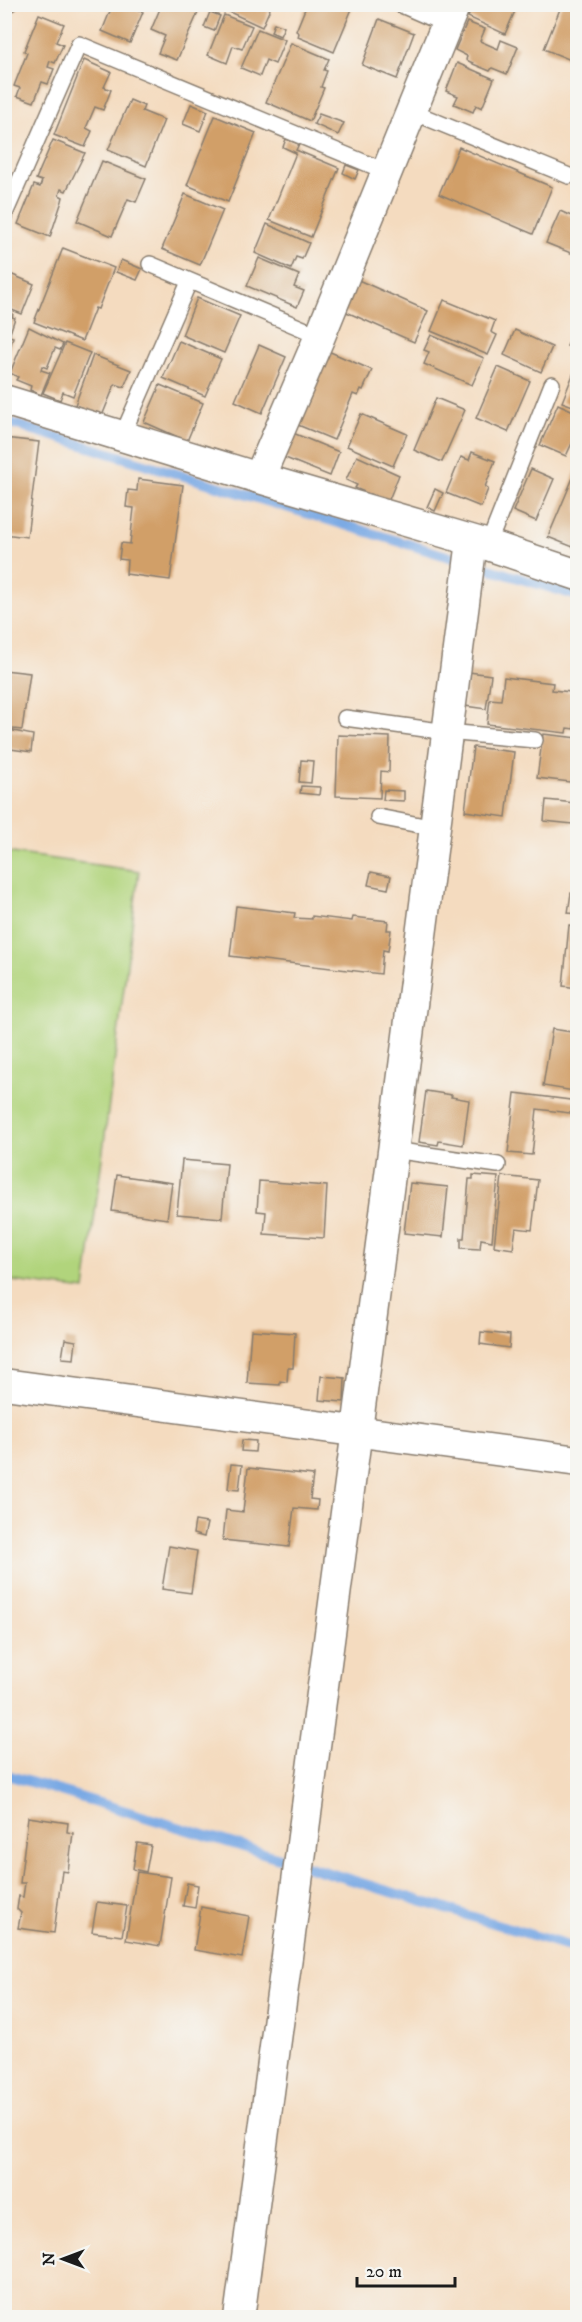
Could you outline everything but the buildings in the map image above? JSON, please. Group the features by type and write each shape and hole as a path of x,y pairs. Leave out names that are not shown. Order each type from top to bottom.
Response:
{"street":[{"path":"259,478 320,336 451,15"},
{"path":"4,400 480,543 578,575"},
{"path":"239,2318 447,732 480,543"},
{"path":"4,1384 578,1461"}],"lane":[{"path":"399,4 451,15"},
{"path":"4,216 79,44 386,171"},
{"path":"410,111 569,176"},
{"path":"150,264 320,336"},
{"path":"122,436 189,282"},
{"path":"480,543 552,384"},
{"path":"345,718 447,732 535,740"},
{"path":"378,817 435,828"},
{"path":"393,1150 498,1165"}],"green space":[{"path":"5,852 139,871 85,1290 5,1280"}],"waterway":[{"path":"4,421 578,596"},
{"path":"4,1774 578,1949"}]}
